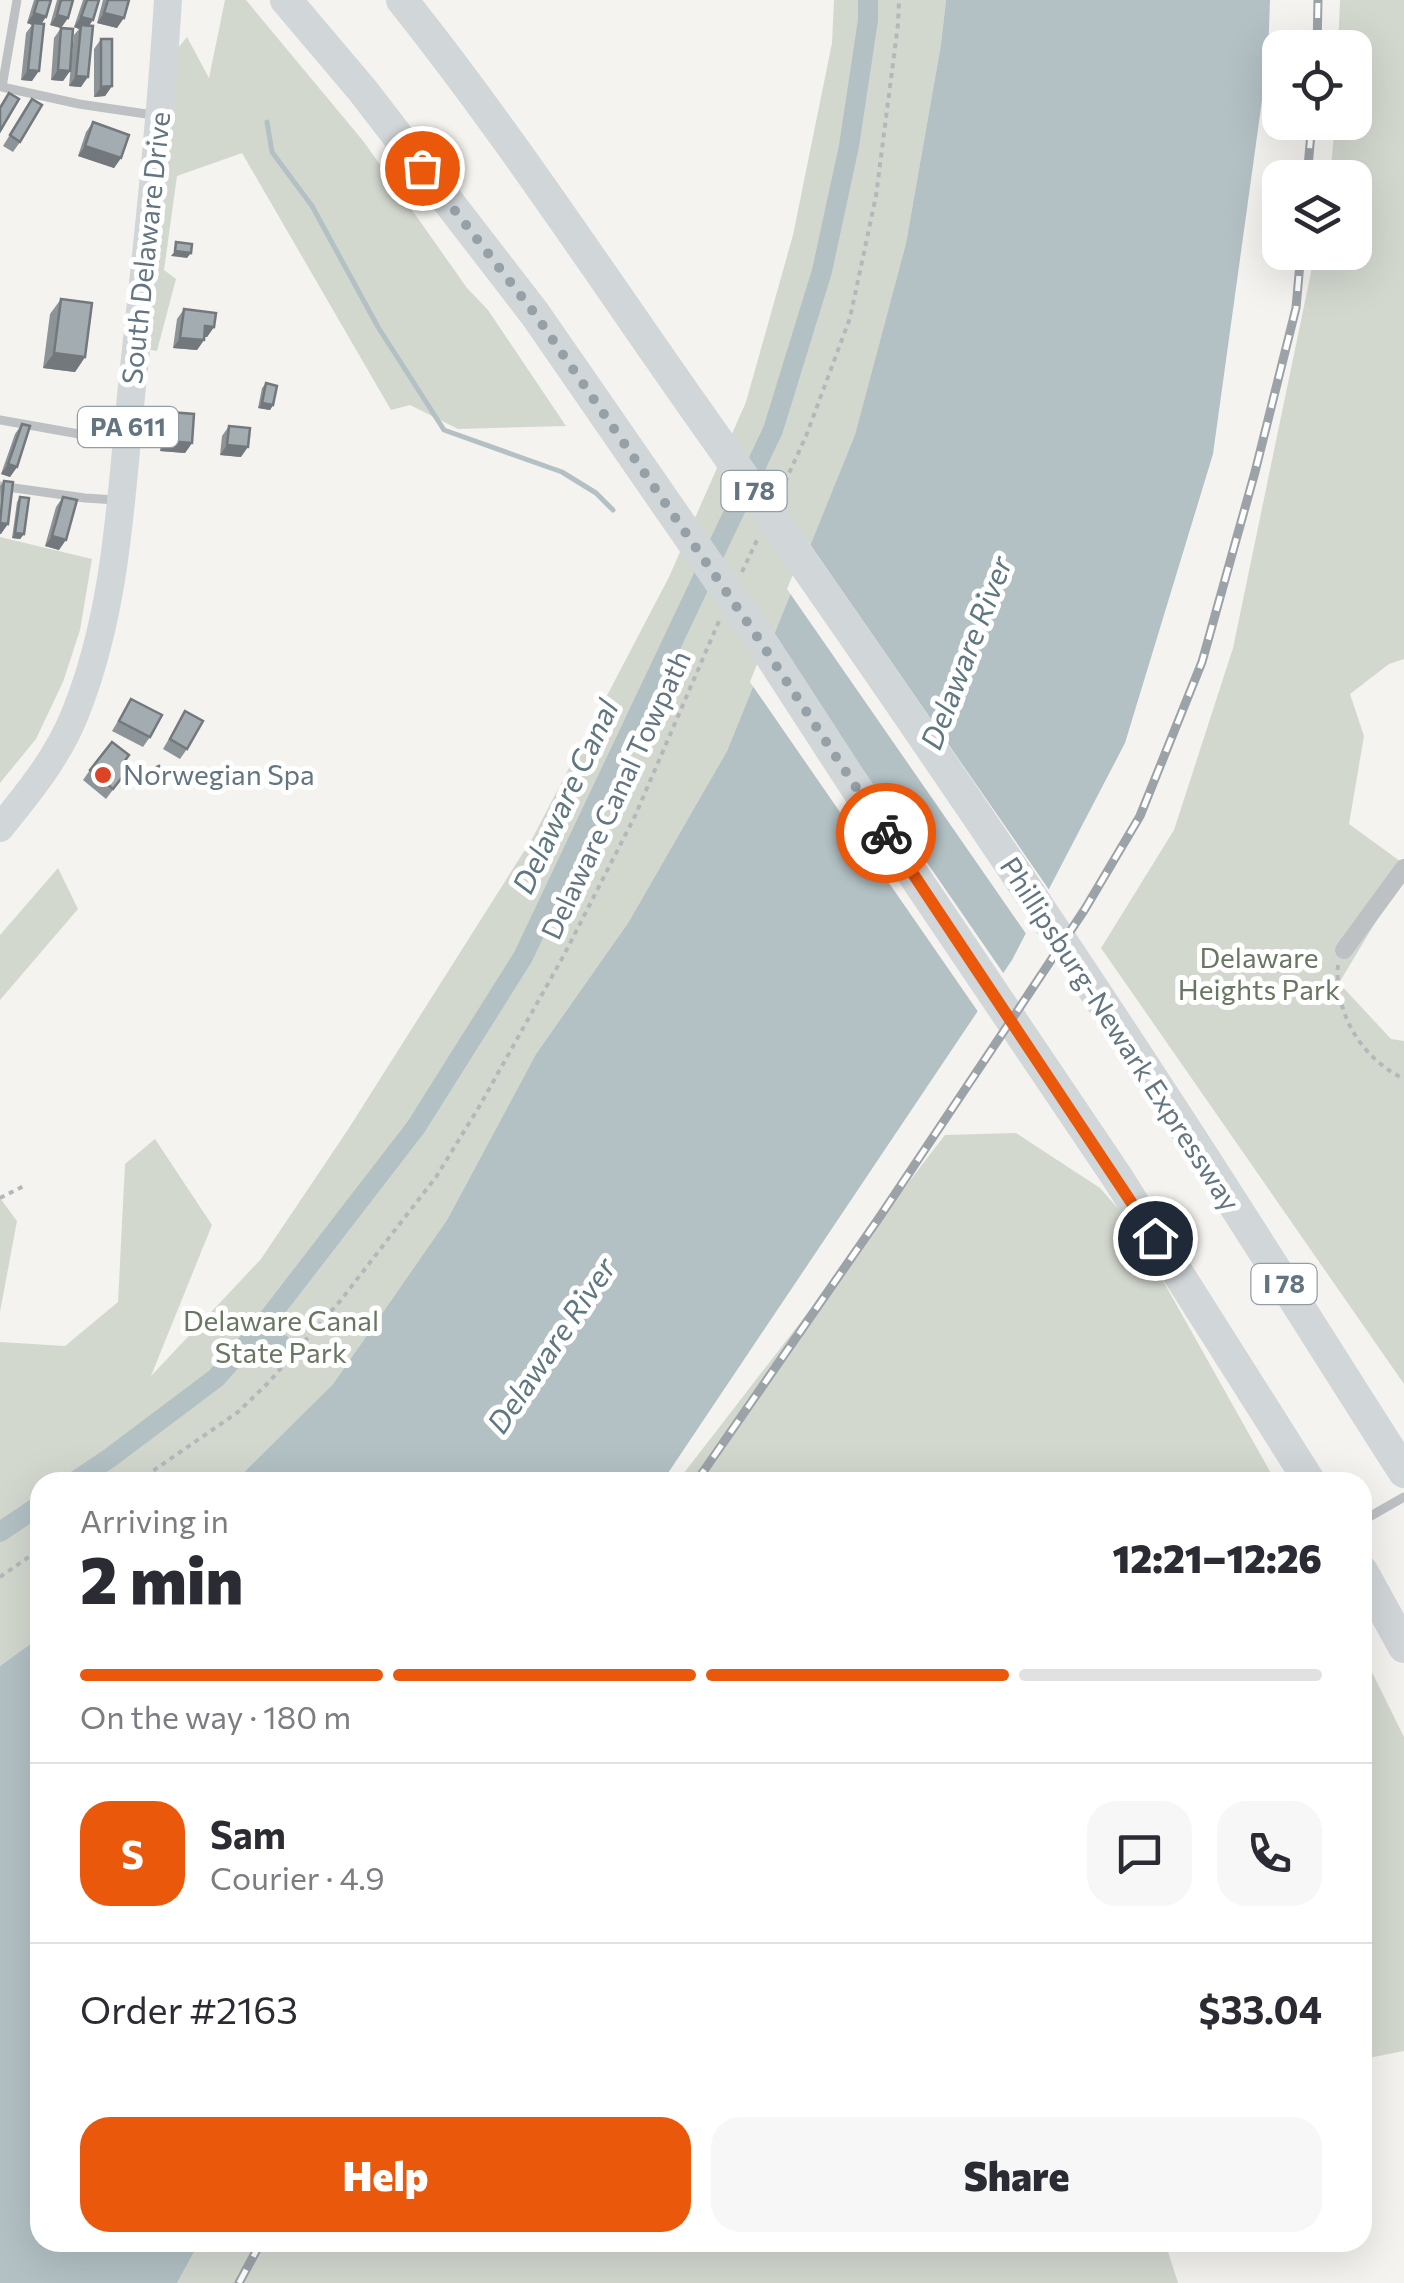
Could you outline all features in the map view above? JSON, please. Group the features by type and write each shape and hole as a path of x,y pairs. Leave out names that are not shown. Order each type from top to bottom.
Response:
{"highway":[{"name":"South Delaware Drive","path":"0,828 49,764 62,740 90,672 104,616 160,116 168,0"},
{"path":"286,0 363,90 535,314 756,635 1116,1176 1304,1472"},
{"name":"Phillipsburg-Newark Expressway","path":"402,0 456,69 806,565 1163,1095 1404,1472"},
{"path":"1372,1589 1404,1647"}],"street":[{"path":"1344,950 1403,870"}],"lane":[{"path":"17,0 2,87 160,116"},
{"path":"0,420 126,442"},
{"path":"0,486 120,500"},
{"path":"1372,1515 1404,1497"}],"path":[{"path":"775,504 806,436 850,318 876,196 898,0"},
{"path":"743,571 759,537"},
{"name":"Delaware Canal Towpath","path":"151,1472 238,1412 268,1383 342,1300 436,1178 564,955 635,816 719,621"},
{"path":"1344,950 1338,972 1346,1020 1374,1058 1404,1078"},
{"path":"0,1198 24,1186"},
{"path":"0,1576 30,1555"}],"green space":[{"path":"225,0 246,0 364,142 467,288 488,310 566,426 458,429 410,405 391,410 242,153 177,176 164,270 176,279 157,351 150,350 177,49 187,37 209,78"},
{"name":"Delaware Canal State Park","path":"834,0 946,0 906,243 855,436 727,751 628,923 536,1054 447,1220 333,1384 244,1472 30,1472 30,1644 0,1666 0,1342 65,1346 118,1302 125,1164 155,1139 212,1225 151,1376 261,1259 349,1128 533,837 669,577 746,402 793,235 832,43"},
{"name":"Delaware Heights Park","path":"1340,0 1404,0 1404,659 1389,664 1350,694 1364,736 1349,824 1404,864 1404,875 1339,983 1391,1039 1404,1041 1404,1384 1101,948 1174,830 1233,648 1311,270 1372,270 1372,160 1332,160 1333,140 1372,140 1372,30 1339,30"},
{"path":"0,537 92,559 80,630 63,682 36,739 0,783"},
{"path":"58,868 78,909 0,1000 0,935"},
{"path":"1016,1133 1100,1188 1130,1222 1270,1472 685,1472 945,1135"},
{"path":"0,1198 17,1221 0,1312"},
{"path":"1372,1672 1404,1737 1404,2051 1372,2057"},
{"path":"194,2252 1168,2252 1178,2283 177,2283"}],"water":[{"name":"Delaware River","path":"946,0 1270,0 1269,30 1262,30 1262,100 1213,454 1125,743 1012,960 669,1472 244,1472 333,1384 447,1220 536,1054 628,923 727,751 855,435 906,243"},
{"path":"30,1644 30,2252 194,2252 177,2283 0,2283 0,1666"}],"pier":[{"path":"807,540 1052,894 1029,938 787,589"},
{"path":"769,634 1006,977 981,1016 750,682"}],"building":[{"path":"38,0 51,0 46,17 34,13"},
{"path":"61,0 73,0 68,18 57,15"},
{"path":"87,0 99,0 93,20 81,17"},
{"path":"108,0 129,0 124,18 104,13"},
{"path":"33,23 44,24 39,71 28,70"},
{"path":"81,25 93,26 88,77 76,76"},
{"path":"61,28 73,29 70,71 58,70"},
{"path":"101,39 112,39 112,86 101,87"},
{"path":"9,93 19,99 0,131 0,108"},
{"path":"32,99 42,105 20,142 10,135"},
{"path":"93,122 129,135 121,158 85,146"},
{"path":"176,242 192,244 191,253 175,251"},
{"path":"61,299 92,303 85,357 54,353"},
{"path":"184,309 216,313 214,327 205,326 204,340 180,338"},
{"path":"266,383 277,386 273,405 262,403"},
{"path":"170,412 194,414 192,443 167,441"},
{"path":"22,424 30,426 17,467 8,464"},
{"path":"229,426 250,428 248,447 227,445"},
{"path":"4,481 13,482 8,524 0,523"},
{"path":"20,497 29,498 24,534 15,533"},
{"path":"63,497 77,500 66,540 52,536"},
{"path":"131,699 162,715 150,737 119,721"},
{"path":"185,711 203,721 187,749 170,739"},
{"name":"Norwegian Spa","path":"112,742 129,755 124,762 130,767 113,789 90,770"},
{"path":"159,766 164,779 155,783 150,770"}],"waterway":[{"name":"Delaware Canal","path":"89,1472 216,1378 261,1328 416,1127 523,957 773,430 822,271 849,146 868,0"},
{"path":"267,122 272,152 312,206 378,327 444,430 562,472 596,493 613,510"},
{"path":"261,1328 283,1346"},
{"name":"Delaware Canal","path":"0,1532 30,1512"}],"railway":[{"path":"1317,30 1318,0"},
{"path":"1309,160 1310,140"},
{"path":"703,1472 1016,1013 1140,816 1202,662 1296,308 1299,270"},
{"path":"239,2283 256,2252"}],"way so far":[{"path":"422,168 535,314 756,635 886,833"}],"place":[{"name":"Norwegian Spa","path":"103,775"}],"route":[{"path":"886,833 1155,1238"}]}
